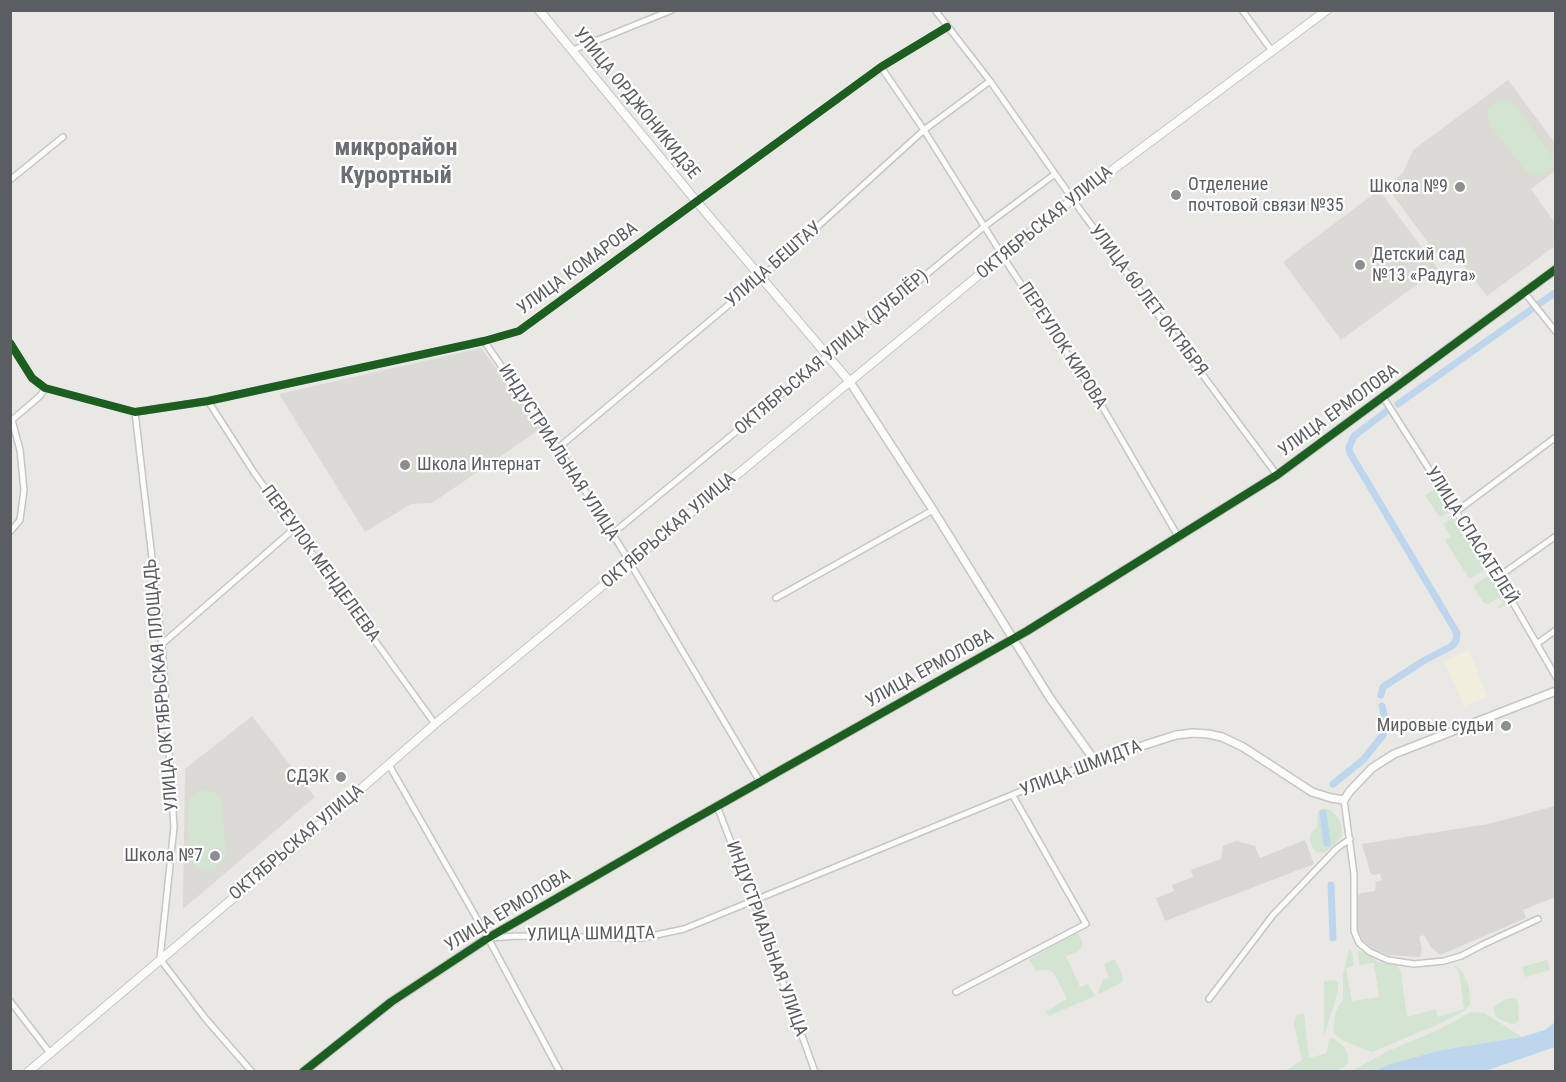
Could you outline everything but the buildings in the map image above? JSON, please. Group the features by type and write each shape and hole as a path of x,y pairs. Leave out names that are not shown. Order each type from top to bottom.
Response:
{"main road":[{"name":"УЛИЦА ОРДЖОНИКИДЗЕ","path":"539,10 696,202 850,382"},
{"name":"ОКТЯБРЬСКАЯ УЛИЦА","path":"28,1071 435,724 1072,198 1327,10"}],"street":[{"path":"573,50 672,10"},
{"name":"УЛИЦА 60 ЛЕТ ОКТЯБРЯ","path":"935,10 990,81 1072,198 1277,475"},
{"path":"1242,10 1272,51"},
{"name":"УЛИЦА КОМАРОВА","path":"135,412 208,401 484,341 519,331 881,67 947,27"},
{"name":"ПЕРЕУЛОК КИРОВА","path":"881,67 1102,406 1179,538"},
{"name":"УЛИЦА БЕШТАУ","path":"558,448 762,277 924,130 990,81"},
{"path":"10,180 63,137"},
{"name":"ОКТЯБРЬСКАЯ УЛИЦА (ДУБЛЁР)","path":"612,534 985,226 1055,174"},
{"name":"УЛИЦА ЕРМОЛОВА","path":"303,1071 391,1002 488,938 1014,639 1179,538 1277,475 1385,400 1556,269"},
{"path":"1524,292 1556,332"},
{"name":"ИНДУСТРИАЛЬНАЯ УЛИЦА","path":"484,341 558,448 612,534 760,782"},
{"path":"10,343 32,378 45,388 135,412"},
{"name":"УЛИЦА ОРДЖОНИКИДЗЕ","path":"850,382 1050,698 1095,761"},
{"path":"10,532 20,520 24,490 20,450 11,420 40,396 45,388"},
{"name":"УЛИЦА СПАСАТЕЛЕЙ","path":"1385,400 1498,577 1556,676"},
{"name":"ПЕРЕУЛОК МЕНДЕЛЕЕВА","path":"208,401 255,474 435,724"},
{"name":"УЛИЦА ОКТЯБРЬСКАЯ ПЛОЩАДЬ","path":"135,412 162,644 174,827 160,959"},
{"path":"1456,511 1556,437"},
{"path":"776,598 933,510"},
{"path":"162,644 295,528"},
{"path":"1498,577 1556,536"},
{"path":"1538,643 1556,630"},
{"path":"1538,919 1461,956 1444,961 1414,964 1388,960 1370,952 1359,943 1354,931 1354,874 1344,800 1372,768 1394,754 1556,691"},
{"name":"УЛИЦА ШМИДТА","path":"488,938 517,936 642,938 684,929 1095,761 1176,735 1193,733 1222,737 1243,747 1312,792 1344,800"},
{"path":"389,765 488,938 560,1071"},
{"path":"956,992 1086,924 1013,796"},
{"name":"ИНДУСТРИАЛЬНАЯ УЛИЦА","path":"717,806 814,1071"},
{"path":"1209,999 1273,915 1337,848 1350,838"},
{"path":"160,959 205,1018 252,1071"},
{"path":"10,1001 50,1053"}],"shaded area":[{"name":"Школа №9","path":"1508,80 1555,143 1555,171 1531,189 1555,223 1555,246 1487,296 1456,256 1444,264 1386,186 1403,173 1413,150"},
{"name":"Детский сад №13 «Радуга»","path":"1379,190 1438,269 1341,340 1283,262"},
{"name":"Школа Интернат","path":"481,348 542,428 432,503 411,504 365,532 279,394"},
{"path":"1469,650 1487,697 1464,706 1444,661"},
{"name":"Школа №7","path":"252,716 315,797 183,909 185,769"},
{"path":"1555,806 1555,897 1523,910 1526,918 1440,955 1431,947 1424,935 1419,937 1422,949 1420,957 1388,955 1363,941 1358,932 1358,896 1361,893 1375,891 1375,882 1382,880 1380,874 1373,875 1370,872 1362,844 1488,824"},
{"path":"1305,840 1314,864 1165,921 1156,898 1174,891 1172,885 1193,877 1191,870 1221,859 1223,846 1237,841 1255,846 1260,858"}],"green space":[{"path":"1501,100 1510,101 1517,108 1551,154 1553,160 1546,173 1538,176 1525,170 1491,126 1488,110 1492,104"},
{"path":"1437,488 1451,508 1450,512 1441,517 1425,495"},
{"path":"1455,517 1486,565 1486,569 1471,578 1468,577 1445,540 1451,537 1443,524"},
{"path":"1491,577 1509,604 1508,606 1506,604 1499,609 1498,606 1503,603 1499,597 1488,604 1484,603 1474,588 1475,584"},
{"path":"202,790 214,792 221,799 226,850 225,857 220,864 213,869 205,870 191,861 188,851 188,804 191,796"},
{"path":"1321,809 1330,809 1338,818 1342,836 1325,852 1318,853 1313,849 1310,839 1311,833 1317,827 1318,812"},
{"path":"1078,933 1083,943 1079,951 1066,956 1080,987 1088,984 1095,996 1049,1016 1045,1012 1067,999 1054,973 1048,970 1036,971 1029,959"},
{"path":"1349,949 1352,952 1354,966 1346,968 1352,1001 1379,997 1374,963 1359,965 1358,952 1362,951 1378,962 1398,966 1407,1017 1436,1009 1438,1017 1464,1009 1459,971 1454,966 1457,966 1463,973 1469,987 1470,1005 1464,1011 1441,1023 1372,1052 1342,1040 1333,1030 1336,1011 1343,1000 1343,974"},
{"path":"1114,959 1123,979 1121,983 1099,994 1103,980 1109,977 1104,964"},
{"path":"1547,960 1550,970 1525,977 1522,967"},
{"path":"1324,981 1338,982 1338,992 1324,1036"},
{"path":"1514,998 1518,1002 1519,1020 1511,1024 1496,1017 1493,1009 1496,1005 1506,999"},
{"path":"1471,1012 1484,1013 1522,1037 1441,1050 1387,1065 1375,1071 1350,1072 1388,1051 1440,1029"},
{"path":"1304,1014 1309,1058 1327,1052 1329,1039 1333,1038 1344,1047 1348,1054 1348,1064 1337,1071 1285,1071 1302,1060 1294,1024 1297,1015"}],"water":[{"path":"1555,1022 1555,1047 1485,1071 1375,1071 1387,1065 1441,1050 1522,1037 1545,1030"}],"waterway":[{"path":"1398,404 1556,292"},
{"path":"1381,695 1383,687 1452,646 1456,641 1457,633 1350,453 1349,447 1354,436 1388,410"},
{"path":"1333,784 1363,760 1383,735 1387,727 1382,706"},
{"path":"1323,813 1327,843"},
{"path":"1331,885 1333,938"}],"cycle path":[{"path":"10,343 32,378 45,388 135,412 208,401 484,341 519,331 881,67 947,27"},
{"path":"303,1072 391,1002 488,938 1027,631 1277,475 1556,269"}],"place":[{"name":"Школа №9","path":"1460,187"},
{"name":"Отделение почтовой связи №35","path":"1176,195"},
{"name":"Детский сад №13 «Радуга»","path":"1360,265"},
{"name":"Школа Интернат","path":"405,465"},
{"name":"Мировые судьи","path":"1506,726"},
{"name":"СДЭК","path":"341,777"},
{"name":"Школа №7","path":"215,856"}],"district":[{"name":"микрорайон Курортный","path":"396,163"}]}
